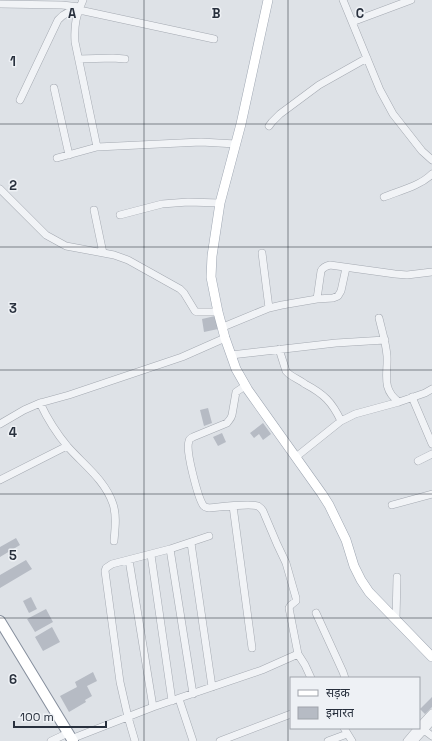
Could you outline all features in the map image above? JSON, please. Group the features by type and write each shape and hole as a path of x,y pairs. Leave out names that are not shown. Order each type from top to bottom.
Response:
{"highway":[{"path":"0,621 71,738"}],"main road":[{"path":"268,0 241,124 220,203 212,256 211,277 218,312 236,369 245,386 329,505 346,540 354,566 361,580 369,592 432,656"}],"street":[{"path":"343,0 380,90 393,114 422,151 432,160"},
{"path":"352,22 411,0"},
{"path":"0,4 81,6 214,39"},
{"path":"81,6 74,29 75,42 97,148"},
{"path":"20,100 58,20 62,15 81,6"},
{"path":"269,126 280,114 319,84 367,58"},
{"path":"79,59 125,59"},
{"path":"54,88 69,155"},
{"path":"56,158 97,148 201,142 236,144"},
{"path":"384,197 421,183 432,174"},
{"path":"0,189 46,235 66,246 114,255 128,260 180,289 197,312 218,312"},
{"path":"120,215 162,204 188,202 220,203"},
{"path":"94,210 103,253"},
{"path":"262,253 270,308"},
{"path":"317,299 322,268 330,265 407,275 432,272"},
{"path":"223,327 270,308 338,296 341,291 346,268"},
{"path":"379,318 385,340 387,356 386,385 392,398 399,402"},
{"path":"0,415 2,423 24,410 40,403 175,359 225,338"},
{"path":"231,355 336,343 385,340"},
{"path":"279,349 286,371 320,393 336,409 341,421"},
{"path":"245,386 236,392 231,419 227,423 193,437 188,442 190,463 200,498 203,505 206,507 254,505 263,510 286,563 296,598 296,601 289,608 298,654 305,664 311,677"},
{"path":"296,457 341,421 355,414 399,402 432,390"},
{"path":"412,397 432,444"},
{"path":"40,403 46,417 67,446 98,478 108,493 115,510 116,519 114,541"},
{"path":"0,480 67,446"},
{"path":"418,461 432,454"},
{"path":"392,505 432,494"},
{"path":"233,506 252,648"},
{"path":"135,741 120,682 105,571 106,568 112,564 151,555 209,536"},
{"path":"190,543 212,687"},
{"path":"170,549 193,694"},
{"path":"151,555 175,700 193,741"},
{"path":"129,560 153,707"},
{"path":"396,620 397,577"},
{"path":"316,614 345,677"},
{"path":"51,741 71,738 153,707 262,670 298,654"},
{"path":"420,728 432,713"},
{"path":"224,740 290,714"},
{"path":"420,728 432,721"},
{"path":"420,728 432,736"},
{"path":"407,741 419,729"},
{"path":"414,741 420,729"},
{"path":"328,741 346,731 352,741"}],"building":[{"path":"215,316 218,329 204,332 202,319"},
{"path":"208,408 212,423 204,426 200,410"},
{"path":"263,423 271,434 263,440 259,434 254,438 250,433"},
{"path":"222,433 226,442 218,446 213,437"},
{"path":"16,538 20,545 0,557 0,547"},
{"path":"26,560 32,569 0,588 0,575"},
{"path":"31,597 37,609 29,613 23,601"},
{"path":"46,609 53,622 35,632 27,619"},
{"path":"52,627 60,642 43,651 35,637"},
{"path":"93,672 97,681 87,686 92,696 85,700 86,702 69,712 60,696 77,687 75,682"},
{"path":"432,697 432,707 425,714 420,709"}]}
